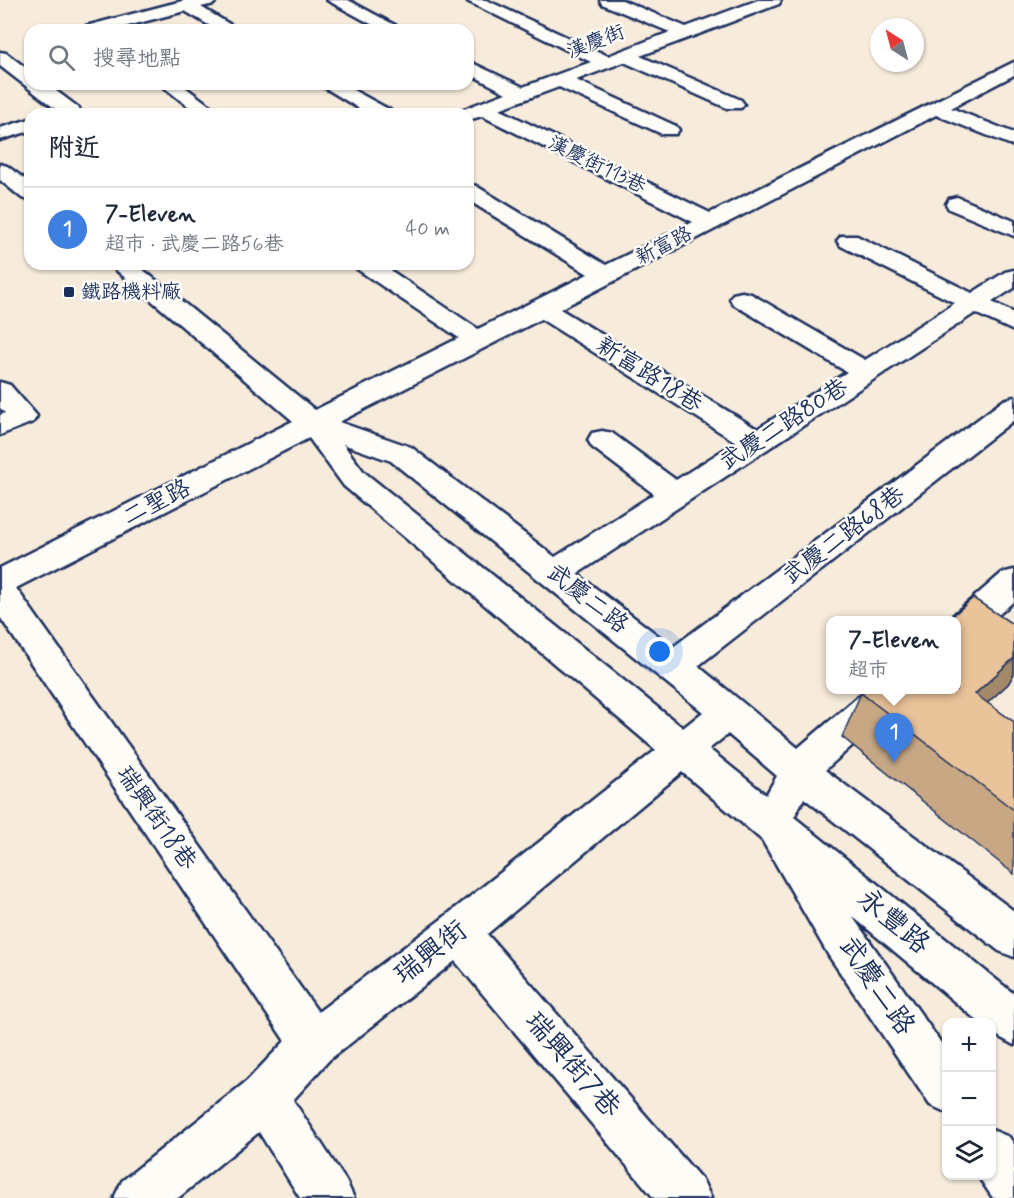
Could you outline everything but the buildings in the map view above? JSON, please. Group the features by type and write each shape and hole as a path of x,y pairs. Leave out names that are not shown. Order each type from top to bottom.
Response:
{"street":[{"path":"115,24 208,0"},
{"path":"335,0 383,24"},
{"path":"473,0 616,59 734,104"},
{"path":"608,0 686,33"},
{"path":"731,0 752,8"},
{"name":"漢慶街","path":"476,112 773,0"},
{"path":"186,5 219,24"},
{"path":"0,55 20,48"},
{"path":"0,55 24,75"},
{"path":"474,69 523,94"},
{"name":"新富路","path":"313,423 935,108 1011,72"},
{"path":"560,80 669,130"},
{"path":"42,90 62,108"},
{"path":"177,90 203,108"},
{"path":"339,90 372,108"},
{"path":"935,108 1014,140"},
{"name":"漢慶街113巷","path":"476,112 711,222"},
{"path":"0,134 24,127"},
{"path":"0,170 24,188"},
{"path":"474,195 606,275"},
{"path":"957,204 1014,229"},
{"path":"849,241 1014,323"},
{"name":"武慶二路","path":"129,270 313,423 354,479 772,820 844,941 942,1083"},
{"path":"374,270 478,340"},
{"name":"武慶二路80巷","path":"554,573 1014,277"},
{"path":"742,299 866,372"},
{"name":"新富路18巷","path":"541,308 757,442"},
{"path":"0,391 23,416 0,426"},
{"name":"武慶二路68巷","path":"673,666 1014,406"},
{"name":"武慶二路","path":"313,423 400,454 673,666 799,772"},
{"name":"二聖路","path":"0,582 313,423"},
{"path":"602,440 675,495"},
{"path":"961,628 1014,582"},
{"name":"瑞興街18巷","path":"0,591 313,1044"},
{"path":"772,820 799,772 820,750 885,694"},
{"name":"瑞興街","path":"139,1198 264,1098 313,1044 458,932 729,712"},
{"path":"799,772 1014,937"},
{"name":"永豐路","path":"772,820 1014,1023"},
{"name":"瑞興街7巷","path":"458,932 686,1198"},
{"path":"264,1098 329,1198"},
{"path":"996,1160 1014,1186"}],"place":[{"name":"鐵路機料廠","path":"69,292"},
{"name":"7-Eleven","path":"894,763"}]}
